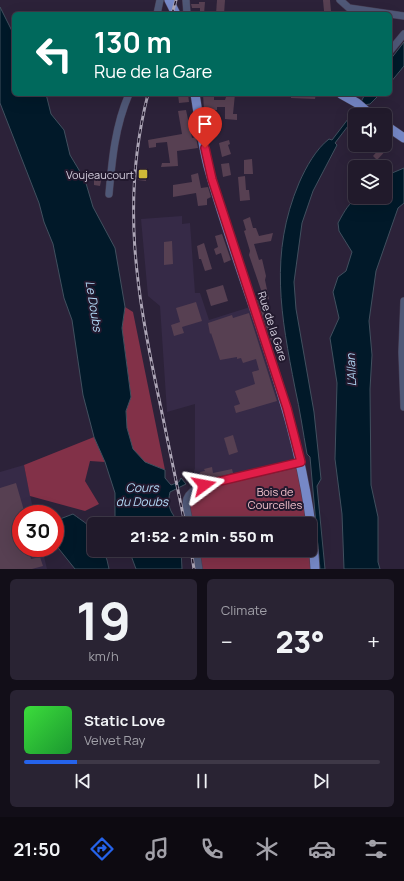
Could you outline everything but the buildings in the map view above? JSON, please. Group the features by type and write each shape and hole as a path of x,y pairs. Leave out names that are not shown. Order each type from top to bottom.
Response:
{"main road":[{"path":"169,0 175,12"},
{"name":"Rue de la Gare","path":"195,96 208,164 287,408 301,462 314,544 315,569"},
{"path":"348,96 364,108"},
{"path":"392,130 404,138"}],"street":[{"path":"157,12 160,0"},
{"path":"186,0 187,12"},
{"path":"340,0 349,8 376,12"},
{"path":"392,14 404,16"},
{"path":"392,49 404,34"},
{"path":"109,194 117,132 122,110 128,96"},
{"path":"404,301 404,407"},
{"path":"189,517 186,500 188,495 195,489 204,485 301,462"},
{"path":"197,557 199,569"}],"shaded area":[{"path":"182,216 182,224 190,223 195,293 200,293 209,320 250,307 297,462 210,481 189,489 195,468 195,404 167,412 160,306 148,296 141,219"},
{"path":"24,465 32,505 12,505 12,557 44,557 47,569 0,569 0,472"}],"green space":[{"path":"125,307 133,312 165,470 145,462 133,450 127,428 126,411 131,397 122,328"},
{"path":"94,437 105,462 90,461 85,481 99,504 85,511 30,496 24,465"},
{"name":"Bois de Courcelles","path":"295,466 299,470 307,517 190,517 187,500 193,494 205,487"},
{"path":"198,557 310,557 311,569 201,569"}],"water":[{"path":"0,7 12,31 12,96 46,96 51,114 64,130 70,155 85,180 93,207 115,248 125,307 122,328 131,397 126,411 127,428 133,449 145,462 165,470 165,478 171,485 179,482 181,478 186,484 170,492 169,504 173,517 115,517 115,493 105,462 94,437 83,395 72,320 64,298 53,244 44,222 39,203 0,103"},
{"path":"404,42 404,66 392,81 392,57"},
{"path":"364,96 378,96 370,104 364,105 362,108 356,108"},
{"path":"348,119 348,126 335,143 337,145 313,191 302,223 294,282 296,309 314,412 321,479 317,486 325,569 320,569 317,517 315,517 310,457 307,454 290,361 282,310 280,285 284,235 290,209 299,183 312,159 320,148 329,139 332,140"},
{"name":"L'Allan","path":"404,168 404,203 398,208 376,271 369,321 372,355 370,389 371,485 378,517 378,562 380,569 344,569 342,514 335,459 337,383 330,338 339,318 333,292 338,277 346,271 352,252 339,231 338,223 350,204 392,204 392,173"},
{"path":"73,514 87,524 87,557 106,557 109,569 75,569 64,555 64,517"},
{"path":"132,557 181,557 182,569 136,569"}],"railway":[{"path":"173,12 176,0"},
{"path":"148,96 140,133 135,171 133,208 138,281 150,355 184,517"},
{"path":"192,557 194,569"}],"place":[{"name":"Voujeaucourt","path":"143,174"}],"route":[{"path":"204,485 301,462 287,408 212,179 205,148"}],"water label":[{"name":"Le Doubs","path":"94,306"},
{"name":"Cours du Doubs","path":"142,494"}]}
